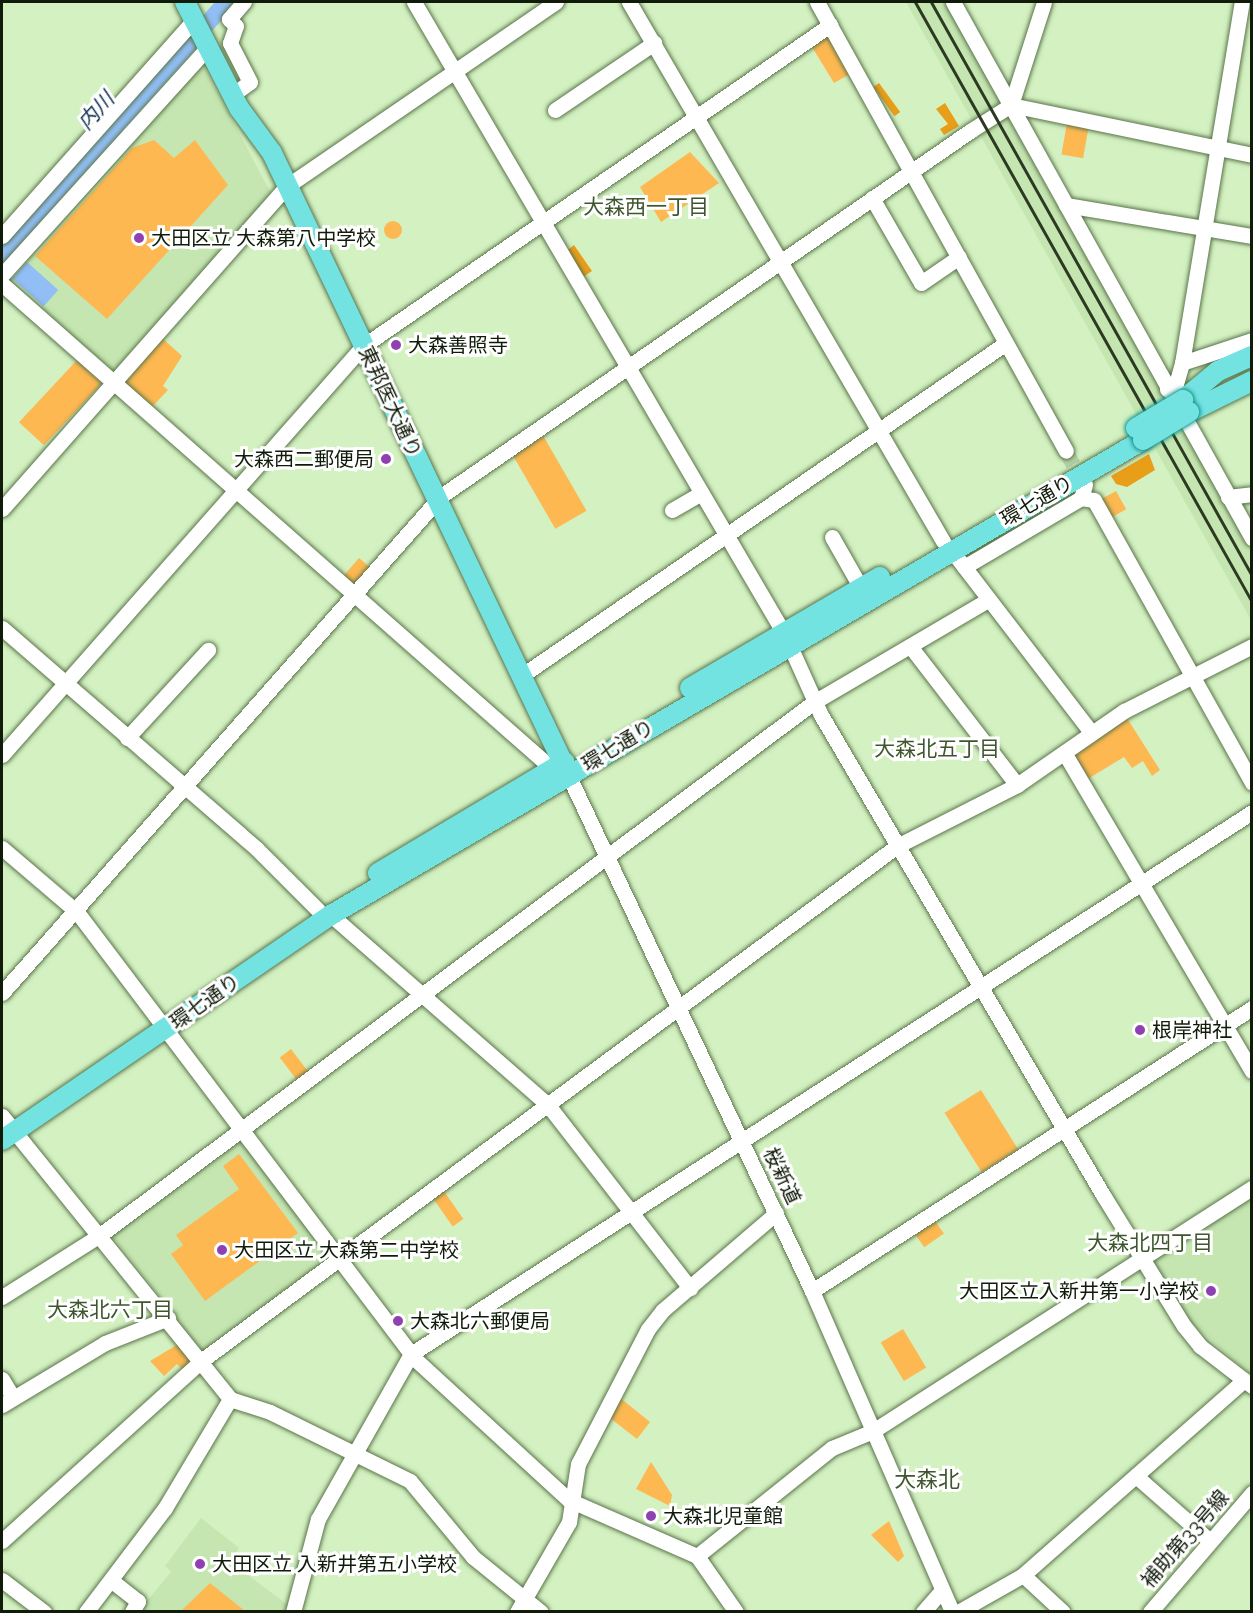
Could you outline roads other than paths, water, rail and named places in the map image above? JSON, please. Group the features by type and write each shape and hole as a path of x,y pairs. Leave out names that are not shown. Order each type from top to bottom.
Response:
{"main road":[{"path":"185,2 194,20"},
{"name":"東邦医大通り","path":"194,20 232,95 267,144 521,676 560,770"},
{"path":"1179,396 1218,370 1251,356"},
{"name":"環七通り","path":"5,1127 325,912 560,770 786,642 1140,434 1179,396 1251,368"},
{"name":"環七通り","path":"1179,396 1251,381"},
{"path":"1179,396 1251,393"},
{"name":"環七通り","path":"786,642 861,588 947,546"}],"street":[{"path":"232,95 250,81 230,43 236,26 229,19 244,2"},
{"path":"414,2 725,536 786,642 814,702 1062,1127 1142,1259 1200,1346 1248,1383 1136,1476 1023,1575 958,1611"},
{"path":"2,509 287,186 556,2"},
{"path":"629,2 698,116 947,546 1091,732"},
{"path":"817,2 1066,451"},
{"path":"953,2 1066,205 1179,396 1228,498 1251,538"},
{"path":"2,993 77,912 183,786 436,501 911,171 1011,105 1044,2"},
{"path":"1179,396 1186,367 1204,228 1242,2"},
{"path":"2,236 194,20"},
{"path":"2,755 363,346 830,25"},
{"path":"555,110 654,43"},
{"path":"2,275 207,48"},
{"path":"1011,105 1251,155"},
{"path":"872,198 921,283 959,257"},
{"path":"1066,205 1251,236"},
{"path":"2,284 351,595 560,770"},
{"path":"1186,367 1251,340"},
{"path":"521,676 1005,343"},
{"path":"964,567 1083,491 1094,500 1251,783"},
{"path":"672,510 700,494"},
{"path":"1228,498 1251,494"},
{"path":"832,537 861,588"},
{"path":"2,1297 100,1235 242,1131 608,859 814,702 988,600"},
{"path":"2,628 548,1105 690,1288"},
{"path":"910,646 1017,785"},
{"path":"2,1541 201,1361 897,846 1017,785 1065,754 1091,732 1251,646"},
{"path":"127,738 208,650"},
{"path":"1065,754 1251,1071"},
{"name":"桜新道","path":"560,770 608,859 742,1140 812,1291 952,1611"},
{"path":"293,1611 318,1519 411,1354 1251,812"},
{"path":"2,848 77,912 337,1260 411,1354 569,1500 697,1556 736,1611"},
{"path":"812,1291 1062,1127 1251,1008"},
{"path":"5,1127 100,1235 230,1399 355,1452 410,1481 473,1557 529,1598 541,1611"},
{"path":"697,1556 832,1448 873,1431 1251,1188"},
{"path":"517,1611 529,1598 569,1522 569,1500 578,1464 636,1350 655,1319 776,1213"},
{"path":"2,1379 7,1401 105,1343 168,1318"},
{"path":"132,1611 138,1601 112,1581 111,1574 165,1508 230,1399"},
{"path":"1136,1476 1210,1541"},
{"path":"1247,1498 1251,1517"},
{"name":"補助第33号線","path":"1150,1611 1247,1498"},
{"path":"1023,1575 1064,1611"},
{"path":"2,1580 27,1606 44,1611"},
{"path":"86,1611 112,1581"},
{"path":"923,1611 942,1590"}],"water":[{"name":"内川","path":"215,2 238,2 2,265 2,242"},
{"path":"27,262 58,290 43,306 12,278"}],"tunnel":[{"path":"1066,451 1085,485"}],"railway":[{"path":"915,2 1252,602"},
{"path":"931,2 1252,576"}],"place":[{"name":"大田区立 大森第八中学校","path":"139,238"},
{"name":"大森善照寺","path":"396,345"},
{"name":"大森西二郵便局","path":"386,459"},
{"name":"根岸神社","path":"1140,1030"},
{"name":"大田区立 大森第二中学校","path":"222,1250"},
{"name":"大田区立入新井第一小学校","path":"1211,1291"},
{"name":"大森北六郵便局","path":"398,1321"},
{"name":"大森北児童館","path":"651,1516"},
{"name":"大田区立 入新井第五小学校","path":"200,1564"}],"district":[{"name":"大森西一丁目","path":"646,207"},
{"name":"大森北五丁目","path":"937,749"},
{"name":"大森北四丁目","path":"1150,1243"},
{"name":"大森北六丁目","path":"110,1310"},
{"name":"大森北","path":"927,1480"}]}
